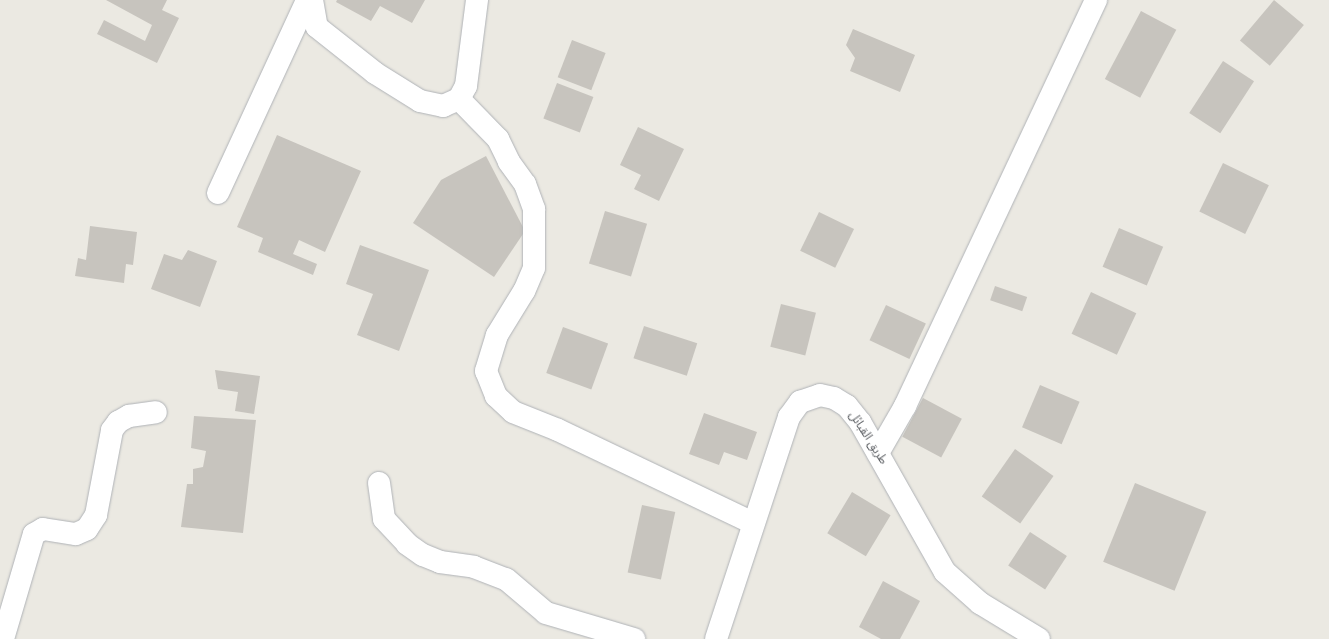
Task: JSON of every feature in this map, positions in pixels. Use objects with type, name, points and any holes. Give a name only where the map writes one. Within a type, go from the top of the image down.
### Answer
[{"type":"street","points":[[218,194],[307,0]]},
{"type":"street","points":[[312,0],[317,27],[375,73],[420,101],[443,106],[459,99],[466,86],[477,0]]},
{"type":"street","points":[[878,453],[905,406],[1096,0]]},
{"type":"street","points":[[459,99],[498,139],[509,162],[525,184],[534,209],[534,268],[524,291],[497,335],[486,371],[496,396],[513,412],[558,430],[753,523]]},
{"type":"street","name":"طريق القبائل","points":[[716,639],[789,417],[800,402],[820,395],[834,398],[846,406],[878,453],[945,572],[980,603],[1039,639]]},
{"type":"street","points":[[3,639],[34,534],[43,529],[76,534],[87,529],[96,515],[112,430],[118,422],[129,416],[156,412]]},
{"type":"street","points":[[379,483],[384,519],[406,544],[423,555],[506,579],[546,613],[634,639]]},
{"type":"building","points":[[106,0],[167,0],[162,10],[179,18],[157,63],[97,34],[104,20],[145,41],[152,25]]},
{"type":"building","points":[[337,0],[425,0],[412,23],[380,6],[371,21],[336,2]]},
{"type":"building","points":[[1274,0],[1304,25],[1270,66],[1240,41]]},
{"type":"building","points":[[1141,11],[1176,30],[1140,98],[1105,79]]},
{"type":"building","points":[[853,29],[915,55],[900,92],[850,71],[855,58],[846,45]]},
{"type":"building","points":[[572,40],[606,53],[591,90],[558,77]]},
{"type":"building","points":[[1223,61],[1254,81],[1220,133],[1189,113]]},
{"type":"building","points":[[557,83],[593,97],[580,132],[543,118]]},
{"type":"building","points":[[638,127],[684,149],[659,201],[634,189],[641,175],[620,165]]},
{"type":"building","points":[[277,135],[361,171],[325,252],[299,240],[293,254],[317,264],[313,275],[258,252],[263,238],[237,227]]},
{"type":"building","points":[[486,156],[525,231],[494,277],[413,223],[441,180]]},
{"type":"building","points":[[1223,163],[1269,185],[1245,234],[1199,212]]},
{"type":"building","points":[[605,211],[647,224],[631,276],[589,264]]},
{"type":"building","points":[[819,212],[854,229],[835,268],[800,251]]},
{"type":"building","points":[[90,226],[137,232],[133,265],[126,264],[124,283],[75,276],[78,258],[86,260]]},
{"type":"building","points":[[1119,228],[1163,247],[1147,285],[1103,267]]},
{"type":"building","points":[[360,245],[429,270],[399,351],[357,335],[373,294],[346,284]]},
{"type":"building","points":[[188,250],[217,261],[200,307],[151,289],[164,254],[182,260]]},
{"type":"building","points":[[995,286],[1027,297],[1022,311],[990,300]]},
{"type":"building","points":[[1091,292],[1136,313],[1117,355],[1072,334]]},
{"type":"building","points":[[781,304],[816,313],[805,355],[770,347]]},
{"type":"building","points":[[886,305],[926,324],[909,359],[870,340]]},
{"type":"building","points":[[644,326],[697,343],[687,376],[633,358]]},
{"type":"building","points":[[563,327],[608,343],[591,389],[546,373]]},
{"type":"building","points":[[215,370],[260,376],[254,414],[235,411],[238,392],[218,389]]},
{"type":"building","points":[[1040,385],[1080,402],[1062,444],[1022,427]]},
{"type":"building","points":[[923,398],[962,419],[941,458],[902,437]]},
{"type":"building","points":[[704,413],[757,432],[747,460],[724,452],[719,465],[689,454]]},
{"type":"building","points":[[194,416],[256,420],[243,533],[181,527],[187,484],[193,484],[193,469],[203,467],[206,451],[191,448]]},
{"type":"building","points":[[1015,449],[1054,476],[1020,523],[982,497]]},
{"type":"building","points":[[1135,483],[1206,512],[1175,591],[1103,562]]},
{"type":"building","points":[[852,492],[891,515],[866,556],[827,533]]},
{"type":"building","points":[[642,505],[675,512],[661,580],[628,572]]},
{"type":"building","points":[[1030,532],[1067,556],[1045,590],[1008,566]]},
{"type":"building","points":[[883,581],[920,601],[900,639],[881,639],[859,627]]}]
